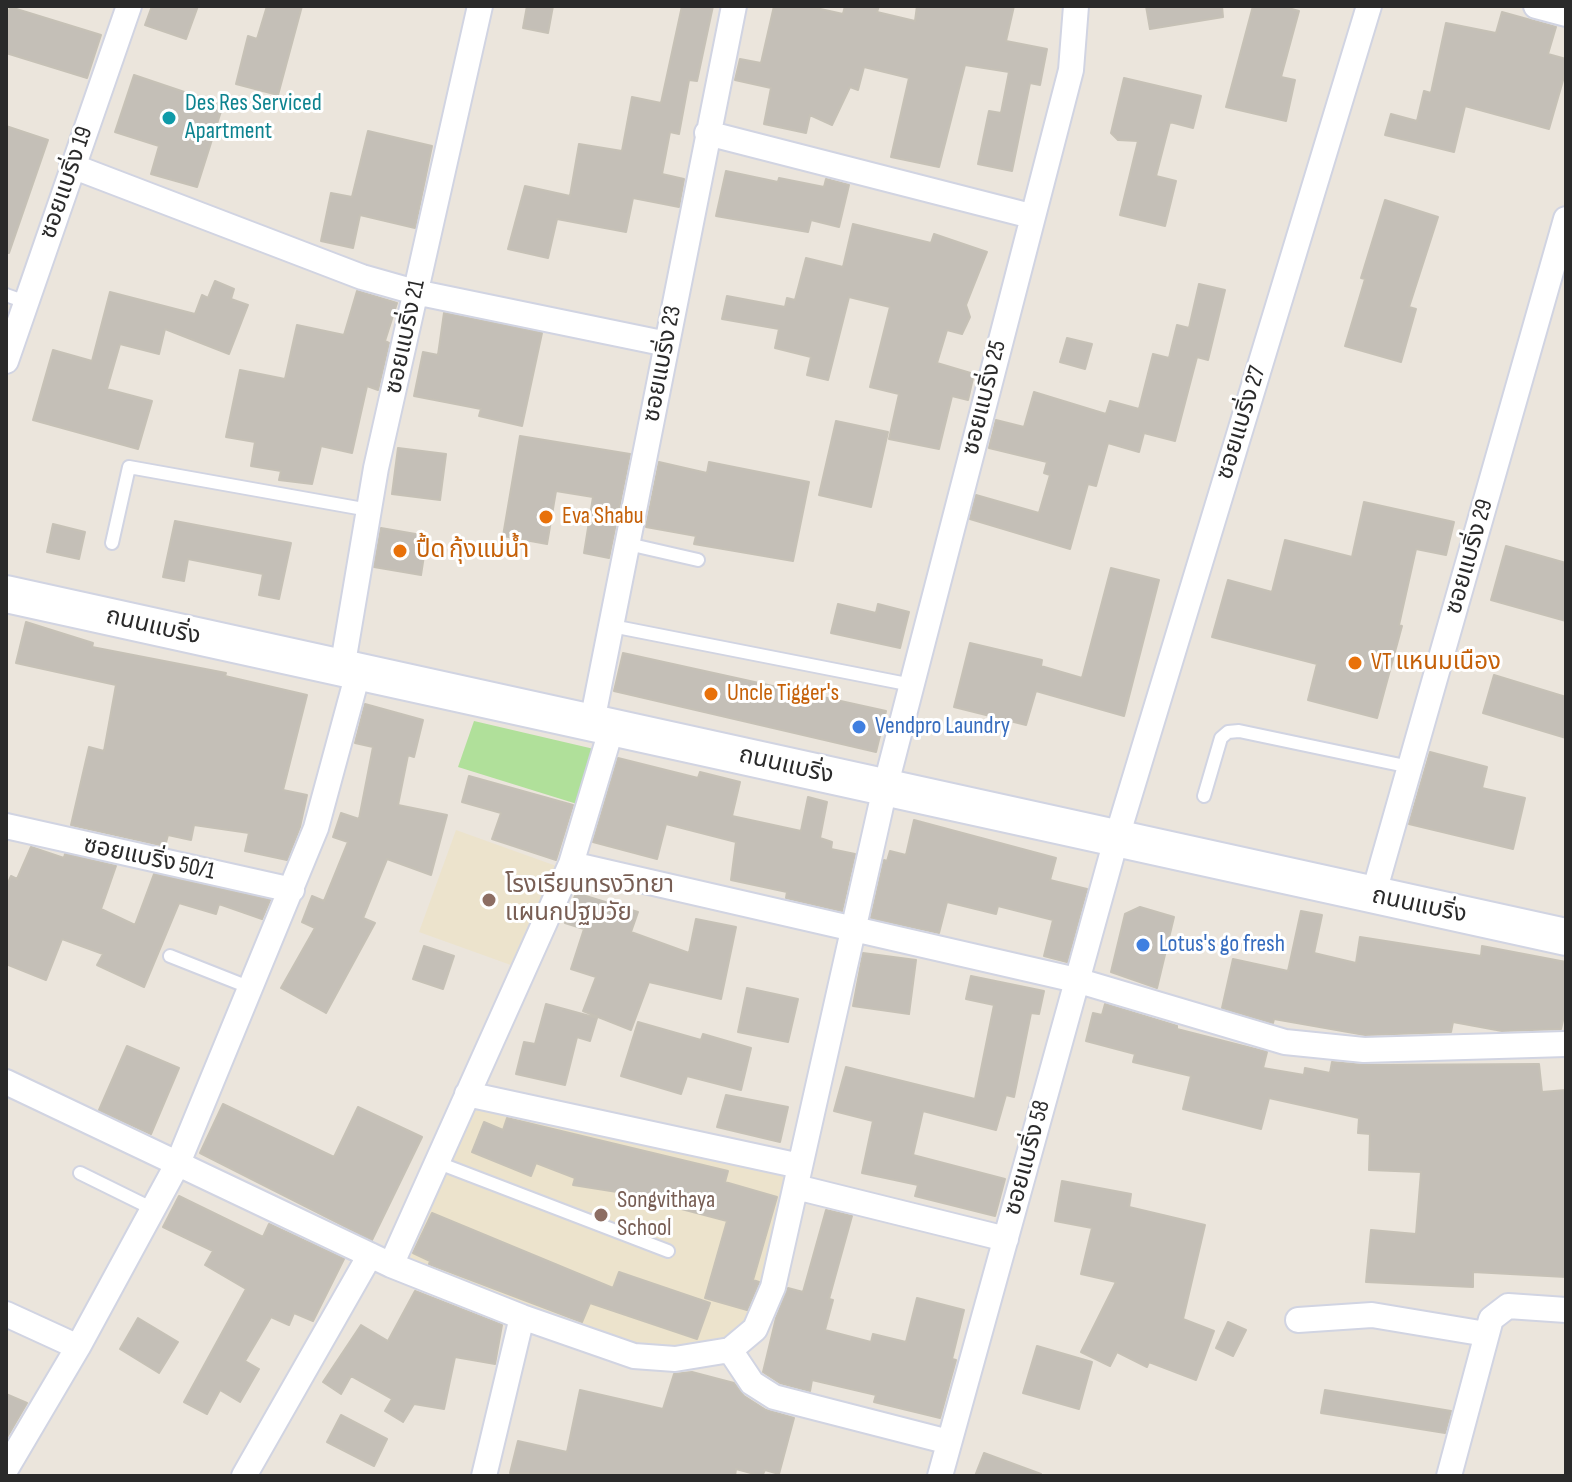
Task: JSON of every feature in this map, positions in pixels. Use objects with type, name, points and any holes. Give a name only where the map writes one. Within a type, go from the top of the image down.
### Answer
[{"type":"main road","name":"ถนนแบริ่ง","points":[[6,594],[1566,937]]},
{"type":"street","name":"ซอยแบริ่ง 19","points":[[6,361],[16,299],[72,166],[129,6]]},
{"type":"street","name":"ซอยแบริ่ง 21","points":[[6,1468],[78,1347],[178,1163],[292,890],[325,799],[350,671],[369,510],[480,6]]},
{"type":"street","name":"ซอยแบริ่ง 23","points":[[244,1476],[380,1260],[436,1162],[571,864],[602,724],[612,626],[734,6]]},
{"type":"street","name":"ซอยแบริ่ง 25","points":[[730,1350],[755,1329],[764,1312],[798,1176],[885,788],[1071,70],[1076,6]]},
{"type":"street","name":"ซอยแบริ่ง 27","points":[[1116,840],[1369,6]]},
{"type":"street","points":[[1536,6],[1566,14]]},
{"type":"street","points":[[707,133],[1031,216]]},
{"type":"street","points":[[72,166],[291,252],[415,292],[667,344]]},
{"type":"street","name":"ซอยแบริ่ง 29","points":[[1373,896],[1566,219]]},
{"type":"street","name":"ซอยแบริ่ง 50/1","points":[[8,832],[292,890]]},
{"type":"street","name":"ซอยแบริ่ง 58","points":[[940,1476],[1116,840]]},
{"type":"street","points":[[571,864],[1076,980],[1285,1042],[1331,1049],[1428,1050],[1566,1044]]},
{"type":"street","points":[[6,1082],[380,1260],[522,1317],[634,1356],[675,1359],[730,1350],[752,1383],[774,1397],[949,1442]]},
{"type":"street","points":[[467,1094],[798,1176],[1006,1239]]},
{"type":"street","points":[[1449,1476],[1486,1334],[1497,1311],[1508,1306],[1566,1310]]},
{"type":"street","points":[[6,1314],[78,1347]]},
{"type":"street","points":[[1298,1320],[1372,1315],[1486,1334]]},
{"type":"street","points":[[484,1476],[522,1317]]},
{"type":"lane","points":[[112,543],[129,467],[369,510]]},
{"type":"lane","points":[[628,544],[698,560]]},
{"type":"lane","points":[[612,626],[912,685]]},
{"type":"lane","points":[[1204,796],[1221,738],[1228,732],[1239,731],[1410,767]]},
{"type":"lane","points":[[170,956],[251,988]]},
{"type":"lane","points":[[436,1162],[668,1251]]},
{"type":"lane","points":[[80,1173],[153,1209]]},
{"type":"shaded area","name":"โรงเรียนทรงวิทยา แผนกปฐมวัย","points":[[456,830],[559,867],[522,969],[419,932]]},
{"type":"shaded area","name":"Songvithaya School","points":[[474,1100],[792,1171],[754,1310],[739,1332],[713,1345],[687,1351],[617,1342],[402,1259]]},
{"type":"green space","points":[[474,721],[594,749],[577,804],[458,767]]},
{"type":"building","points":[[152,6],[198,6],[186,39],[145,25]]},
{"type":"building","points":[[267,6],[302,6],[278,95],[236,84],[248,36],[257,39]]},
{"type":"building","points":[[527,6],[553,6],[548,33],[523,28]]},
{"type":"building","points":[[682,6],[713,6],[697,81],[689,80],[679,134],[670,132],[662,174],[684,179],[679,207],[633,198],[626,232],[557,219],[548,258],[508,249],[525,186],[570,196],[579,144],[622,151],[632,97],[661,103]]},
{"type":"building","points":[[774,6],[807,6],[843,14],[845,6],[879,6],[877,12],[915,21],[917,6],[1014,6],[1006,41],[1047,49],[1040,85],[1030,83],[1012,171],[978,164],[989,111],[1001,113],[1009,72],[965,65],[939,167],[891,157],[909,78],[864,67],[858,90],[850,87],[832,125],[810,115],[806,133],[764,124],[771,88],[735,80],[740,59],[761,63]]},
{"type":"building","points":[[1146,6],[1222,6],[1223,17],[1150,29]]},
{"type":"building","points":[[1253,6],[1281,6],[1299,11],[1281,77],[1295,80],[1286,121],[1226,107]]},
{"type":"building","points":[[10,7],[101,35],[87,78],[6,53],[6,20]]},
{"type":"building","points":[[1502,12],[1556,27],[1548,54],[1566,59],[1566,70],[1549,129],[1465,106],[1454,152],[1385,135],[1391,114],[1417,121],[1424,91],[1431,93],[1446,23],[1496,33]]},
{"type":"building","name":"Des Res Serviced Apartment","points":[[134,75],[223,105],[197,187],[151,174],[159,146],[115,132]]},
{"type":"building","points":[[1124,78],[1201,96],[1193,128],[1170,122],[1156,176],[1176,181],[1165,226],[1120,215],[1138,141],[1118,140],[1111,133]]},
{"type":"building","points":[[6,126],[48,140],[9,253],[6,253]]},
{"type":"building","points":[[368,131],[432,146],[415,228],[360,215],[353,248],[321,241],[331,193],[352,197]]},
{"type":"building","points":[[726,171],[778,182],[779,178],[824,187],[826,179],[849,185],[839,227],[811,220],[808,232],[716,216]]},
{"type":"building","points":[[1385,200],[1438,217],[1409,307],[1416,309],[1401,362],[1345,346],[1365,279],[1361,278]]},
{"type":"building","points":[[853,224],[931,243],[934,234],[987,252],[966,305],[970,317],[962,334],[947,330],[937,363],[974,374],[968,400],[952,396],[939,449],[889,439],[899,394],[870,387],[890,307],[849,297],[828,380],[807,375],[811,357],[775,348],[779,329],[722,319],[727,296],[785,307],[787,298],[795,300],[806,258],[843,267]]},
{"type":"building","points":[[215,281],[234,289],[231,299],[248,305],[229,354],[165,329],[159,354],[120,344],[107,389],[152,401],[138,449],[33,420],[53,350],[92,361],[110,292],[195,314],[202,295],[208,298]]},
{"type":"building","points":[[1199,284],[1225,290],[1208,360],[1197,357],[1175,441],[1144,433],[1139,452],[1108,443],[1096,486],[1088,484],[1070,549],[970,519],[976,495],[1039,513],[1050,475],[1044,473],[1047,462],[989,448],[996,420],[1024,427],[1034,392],[1106,414],[1110,401],[1139,409],[1153,354],[1169,358],[1177,325],[1189,328]]},
{"type":"building","points":[[357,291],[397,303],[385,341],[389,343],[378,390],[367,386],[352,453],[321,446],[312,484],[279,480],[281,471],[251,466],[255,442],[226,437],[240,370],[285,379],[297,325],[344,335]]},
{"type":"building","points":[[444,313],[542,333],[522,426],[479,416],[481,409],[414,396],[423,352],[438,355]]},
{"type":"building","points":[[1067,338],[1092,344],[1085,369],[1060,362]]},
{"type":"building","points":[[836,421],[888,432],[871,507],[819,495]]},
{"type":"building","points":[[520,436],[630,454],[609,558],[584,553],[593,497],[556,491],[547,544],[503,536]]},
{"type":"building","points":[[398,448],[446,454],[440,500],[392,494]]},
{"type":"building","points":[[659,462],[707,473],[709,462],[809,482],[793,561],[694,544],[696,536],[646,527]]},
{"type":"building","points":[[1364,502],[1454,522],[1446,555],[1416,549],[1399,625],[1402,626],[1377,718],[1308,700],[1317,664],[1212,637],[1228,580],[1272,592],[1285,540],[1352,557]]},
{"type":"building","points":[[175,521],[291,543],[279,599],[259,595],[263,574],[188,559],[184,581],[163,577]]},
{"type":"building","points":[[53,524],[85,532],[79,559],[47,552]]},
{"type":"building","name":"ปื้ด กุ้งแม่น้ำ","points":[[381,528],[427,536],[421,575],[374,567]]},
{"type":"building","points":[[1506,546],[1566,563],[1566,621],[1491,600]]},
{"type":"building","points":[[1111,568],[1159,580],[1124,716],[1036,691],[1026,725],[954,707],[970,643],[1042,660],[1041,666],[1082,678]]},
{"type":"building","points":[[838,604],[876,613],[878,604],[909,612],[900,648],[831,633]]},
{"type":"building","points":[[26,622],[93,643],[92,647],[226,673],[225,676],[307,695],[283,790],[307,795],[300,827],[287,860],[245,851],[249,833],[194,825],[191,840],[168,835],[165,846],[71,825],[89,747],[104,751],[116,685],[16,663]]},
{"type":"building","points":[[623,653],[886,711],[876,752],[614,691]]},
{"type":"building","points":[[1494,675],[1566,697],[1566,738],[1483,713]]},
{"type":"building","points":[[365,704],[423,720],[414,757],[408,755],[398,805],[447,815],[431,875],[387,859],[363,918],[375,923],[326,1013],[281,988],[315,928],[302,922],[312,896],[324,901],[348,842],[333,837],[341,813],[359,819],[373,747],[355,743]]},
{"type":"building","points":[[1430,752],[1487,767],[1482,788],[1525,798],[1513,849],[1409,824]]},
{"type":"building","points":[[618,758],[698,778],[700,772],[740,782],[732,816],[801,831],[808,797],[827,802],[820,838],[832,842],[831,849],[855,854],[842,911],[786,898],[787,892],[731,880],[736,842],[666,824],[657,859],[593,842]]},
{"type":"building","points":[[469,776],[573,805],[556,860],[492,839],[501,813],[462,802]]},
{"type":"building","points":[[914,820],[1056,858],[1050,880],[1087,889],[1067,962],[1044,956],[1053,920],[998,906],[996,914],[947,902],[939,933],[871,918],[884,860],[887,861],[890,851],[906,855]]},
{"type":"building","points":[[31,847],[64,858],[65,854],[116,866],[101,909],[135,925],[154,874],[270,900],[262,919],[219,904],[216,914],[179,903],[144,987],[97,965],[103,954],[62,939],[46,980],[6,964],[6,888],[11,876],[17,879]]},
{"type":"building","points":[[576,893],[638,912],[631,932],[689,953],[696,919],[736,927],[721,999],[649,982],[631,1030],[583,1011],[596,977],[571,969],[584,929],[565,923]]},
{"type":"building","name":"Lotus's go fresh","points":[[1140,907],[1174,917],[1157,988],[1111,972],[1125,914]]},
{"type":"building","points":[[1301,911],[1322,915],[1314,953],[1356,963],[1360,937],[1481,956],[1482,946],[1566,962],[1566,1008],[1561,1029],[1502,1031],[1453,1022],[1451,1032],[1365,1035],[1274,1019],[1273,1023],[1222,1008],[1233,959],[1288,971]]},
{"type":"building","points":[[424,946],[454,956],[443,989],[413,979]]},
{"type":"building","points":[[863,953],[916,960],[909,1014],[853,1006]]},
{"type":"building","points":[[971,976],[1044,991],[1039,1014],[1031,1013],[1014,1097],[1006,1095],[996,1130],[923,1111],[913,1155],[1005,1179],[995,1216],[915,1196],[918,1185],[862,1173],[873,1121],[834,1111],[846,1067],[975,1099],[994,1005],[966,999]]},
{"type":"building","points":[[747,988],[798,999],[788,1042],[738,1032]]},
{"type":"building","points":[[546,1004],[597,1018],[590,1041],[577,1037],[565,1085],[516,1074],[524,1042],[535,1044]]},
{"type":"building","points":[[1105,1004],[1177,1026],[1177,1029],[1267,1052],[1263,1068],[1304,1075],[1305,1068],[1330,1073],[1332,1062],[1364,1065],[1539,1064],[1542,1092],[1566,1090],[1566,1277],[1473,1272],[1473,1287],[1366,1282],[1371,1230],[1416,1234],[1421,1172],[1369,1170],[1370,1134],[1358,1133],[1359,1118],[1269,1098],[1261,1129],[1183,1109],[1191,1076],[1133,1062],[1135,1054],[1086,1041],[1093,1013],[1102,1015]]},
{"type":"building","points":[[638,1022],[701,1040],[703,1034],[751,1048],[741,1090],[687,1076],[681,1094],[621,1076]]},
{"type":"building","points":[[127,1046],[179,1068],[151,1134],[99,1110]]},
{"type":"building","points":[[726,1095],[788,1107],[780,1142],[717,1127]]},
{"type":"building","points":[[223,1104],[334,1157],[358,1107],[422,1137],[372,1240],[200,1153]]},
{"type":"building","points":[[507,1118],[728,1171],[725,1182],[777,1197],[753,1280],[759,1282],[747,1310],[705,1298],[727,1221],[617,1192],[573,1185],[575,1178],[536,1163],[531,1176],[472,1152],[484,1122],[503,1130]]},
{"type":"building","points":[[1062,1181],[1131,1194],[1129,1207],[1205,1225],[1183,1319],[1214,1331],[1196,1380],[1149,1362],[1147,1367],[1117,1352],[1110,1366],[1081,1352],[1116,1282],[1081,1274],[1092,1228],[1055,1221]]},
{"type":"building","points":[[179,1196],[263,1237],[269,1224],[344,1259],[313,1321],[294,1313],[289,1325],[271,1317],[245,1361],[259,1369],[240,1402],[220,1390],[207,1414],[184,1402],[246,1289],[205,1265],[213,1251],[163,1227]]},
{"type":"building","points":[[826,1210],[852,1216],[829,1299],[833,1300],[825,1330],[871,1342],[873,1334],[906,1342],[917,1298],[964,1310],[952,1359],[956,1360],[940,1418],[874,1402],[876,1395],[812,1380],[810,1391],[780,1383],[763,1372],[776,1318],[788,1288],[803,1292]]},
{"type":"building","points":[[432,1213],[613,1288],[619,1272],[710,1303],[697,1339],[590,1303],[582,1322],[429,1264],[430,1261],[413,1253]]},
{"type":"building","points":[[415,1291],[502,1325],[495,1364],[455,1357],[444,1409],[414,1404],[403,1422],[385,1411],[392,1399],[351,1376],[341,1394],[323,1382],[361,1325],[388,1341]]},
{"type":"building","points":[[138,1318],[178,1342],[159,1373],[120,1349]]},
{"type":"building","points":[[1228,1322],[1246,1330],[1233,1356],[1216,1348]]},
{"type":"building","points":[[1037,1346],[1092,1362],[1079,1409],[1023,1393]]},
{"type":"building","points":[[692,1372],[734,1383],[744,1396],[766,1410],[794,1418],[779,1474],[765,1470],[762,1476],[736,1469],[735,1476],[510,1473],[518,1441],[567,1452],[580,1390],[663,1409],[674,1374]]},
{"type":"building","points":[[1325,1390],[1451,1411],[1445,1433],[1321,1413]]},
{"type":"building","points":[[6,1394],[27,1403],[6,1439]]},
{"type":"building","points":[[341,1415],[387,1439],[374,1466],[327,1442]]},
{"type":"building","points":[[984,1453],[1041,1474],[1041,1476],[975,1476]]},
{"type":"place","name":"Des Res Serviced Apartment","points":[[169,118]]},
{"type":"place","name":"Eva Shabu","points":[[546,517]]},
{"type":"place","name":"ปื้ด กุ้งแม่น้ำ","points":[[400,551]]},
{"type":"place","name":"VT แหนมเนือง","points":[[1355,663]]},
{"type":"place","name":"Uncle Tigger's","points":[[711,694]]},
{"type":"place","name":"Vendpro Laundry","points":[[859,727]]},
{"type":"place","name":"โรงเรียนทรงวิทยา แผนกปฐมวัย","points":[[489,900]]},
{"type":"place","name":"Lotus's go fresh","points":[[1143,945]]},
{"type":"place","name":"Songvithaya School","points":[[601,1215]]}]
